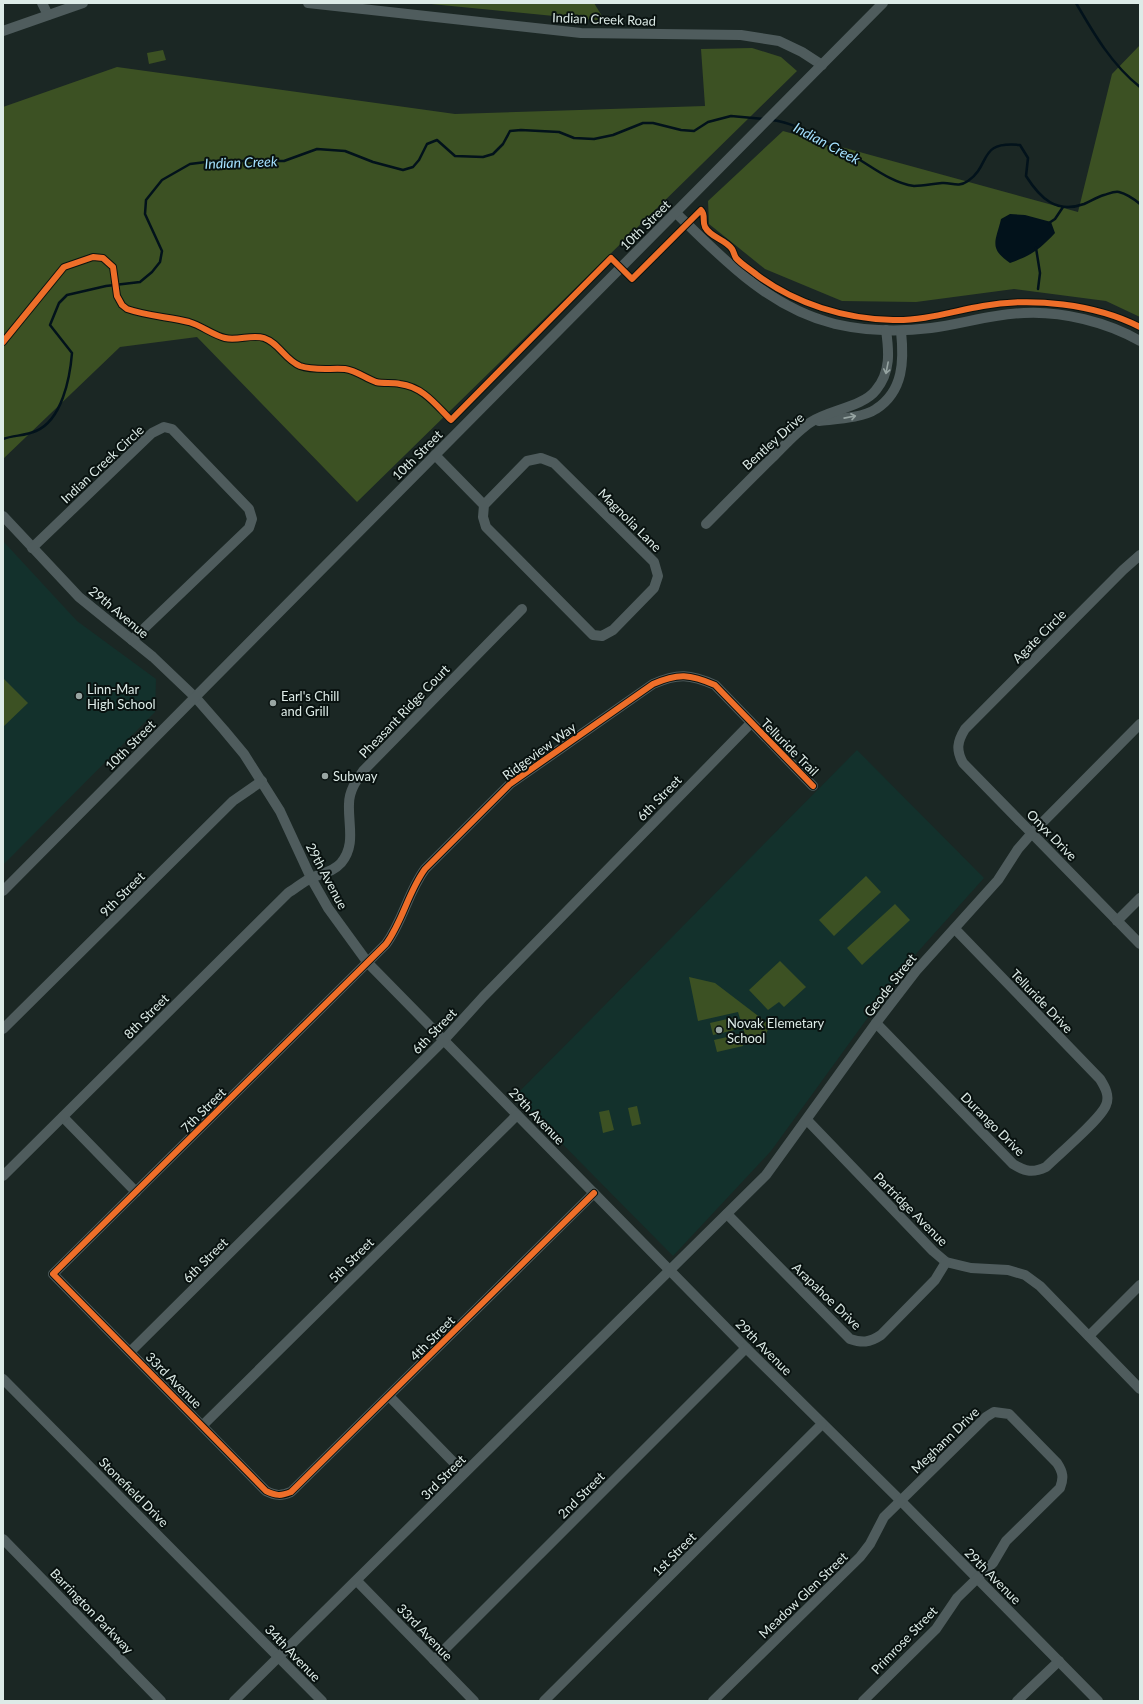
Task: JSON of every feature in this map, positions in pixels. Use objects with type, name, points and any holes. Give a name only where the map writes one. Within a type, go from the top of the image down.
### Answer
[{"type":"street","points":[[42,3],[48,15]]},
{"type":"street","points":[[3,31],[84,3]]},
{"type":"street","name":"Indian Creek Road","points":[[308,3],[581,34],[740,35],[779,41],[802,52],[822,66]]},
{"type":"street","name":"10th Street","points":[[3,891],[750,139],[883,3]]},
{"type":"street","points":[[676,213],[730,266],[758,287],[791,308],[834,323],[901,331],[932,328],[988,317],[1024,313],[1060,316],[1093,322],[1128,334],[1140,341]]},
{"type":"street","name":"Bentley Drive","points":[[706,524],[788,441],[811,422],[834,411],[864,400],[876,391],[887,373],[889,352],[886,330]]},
{"type":"street","points":[[811,422],[864,413],[876,409],[891,395],[901,376],[903,355],[901,331]]},
{"type":"street","name":"Indian Creek Circle","points":[[32,548],[152,433],[164,427],[172,429],[249,509],[252,519],[249,528],[132,640]]},
{"type":"street","points":[[435,455],[484,505]]},
{"type":"street","name":"Magnolia Lane","points":[[541,458],[554,463],[654,562],[658,576],[654,588],[613,630],[602,636],[594,635],[486,527],[483,517],[484,505],[527,461],[541,458]]},
{"type":"street","name":"29th Avenue","points":[[3,516],[79,597],[153,657],[196,698],[244,754],[280,811],[311,878],[332,914],[368,963],[746,1348],[901,1501],[1098,1701]]},
{"type":"street","name":"Agate Circle","points":[[959,738],[965,729],[1123,570],[1140,555]]},
{"type":"street","name":"Pheasant Ridge Court","points":[[311,878],[330,872],[341,864],[348,853],[351,840],[348,803],[353,784],[363,771],[522,609]]},
{"type":"street","name":"Ridgeview Way","points":[[368,963],[386,944],[396,930],[416,880],[425,869],[510,784],[653,684],[666,678],[679,676],[696,677],[715,685],[751,723]]},
{"type":"street","name":"Telluride Trail","points":[[751,723],[813,786]]},
{"type":"street","name":"6th Street","points":[[130,1352],[444,1040],[483,997],[751,723]]},
{"type":"street","name":"Geode Street","points":[[669,1270],[766,1175],[876,1023],[916,971],[998,880],[1018,849],[1032,833],[1140,724]]},
{"type":"street","name":"Onyx Drive","points":[[959,738],[957,752],[963,763],[1140,944]]},
{"type":"street","name":"9th Street","points":[[3,1029],[233,801],[262,781]]},
{"type":"street","name":"8th Street","points":[[3,1176],[288,894],[311,878]]},
{"type":"street","points":[[1117,921],[1140,898]]},
{"type":"street","name":"Telluride Drive","points":[[955,929],[1100,1080],[1107,1092]]},
{"type":"street","name":"7th Street","points":[[53,1274],[368,963]]},
{"type":"street","name":"Durango Drive","points":[[876,1023],[1013,1164],[1024,1171],[1036,1172],[1046,1167],[1100,1115],[1107,1105],[1107,1092]]},
{"type":"street","name":"5th Street","points":[[203,1425],[517,1114]]},
{"type":"street","points":[[63,1117],[136,1192]]},
{"type":"street","name":"Partridge Avenue","points":[[807,1120],[932,1251],[946,1262],[971,1268],[1008,1270],[1025,1275],[1040,1286],[1140,1389]]},
{"type":"street","name":"4th Street","points":[[283,1496],[291,1492],[594,1193]]},
{"type":"street","name":"Arapahoe Drive","points":[[727,1214],[850,1338],[860,1342],[870,1342],[881,1336],[935,1280],[946,1262]]},
{"type":"street","name":"3rd Street","points":[[234,1701],[669,1270]]},
{"type":"street","name":"33rd Avenue","points":[[53,1274],[203,1425],[266,1491],[274,1495],[283,1496]]},
{"type":"street","points":[[1089,1336],[1140,1285]]},
{"type":"street","name":"2nd Street","points":[[434,1660],[746,1348]]},
{"type":"street","name":"Stonefield Drive","points":[[3,1379],[246,1623]]},
{"type":"street","points":[[389,1396],[464,1473]]},
{"type":"street","name":"Meghann Drive","points":[[901,1501],[986,1417],[994,1412],[1009,1414],[1057,1462],[1062,1470],[1063,1480],[1060,1488],[1006,1541],[993,1563],[977,1578]]},
{"type":"street","name":"1st Street","points":[[544,1701],[822,1424]]},
{"type":"street","name":"Meadow Glen Street","points":[[714,1701],[860,1557],[870,1544],[884,1517],[901,1501]]},
{"type":"street","name":"Barrington Parkway","points":[[3,1539],[162,1701]]},
{"type":"street","name":"Primrose Street","points":[[863,1701],[936,1629],[957,1598],[977,1578]]},
{"type":"street","name":"33rd Avenue","points":[[357,1580],[474,1701]]},
{"type":"street","name":"34th Avenue","points":[[246,1623],[322,1701]]},
{"type":"street","points":[[1017,1701],[1059,1661]]},
{"type":"shaded area","name":"Linn-Mar High School","points":[[3,541],[77,621],[156,679],[155,712],[3,865]]},
{"type":"shaded area","name":"Novak Elemetary School","points":[[857,750],[984,878],[906,965],[771,1151],[673,1256],[515,1096]]},
{"type":"green space","points":[[421,3],[594,3],[605,21]]},
{"type":"green space","points":[[1140,45],[1140,317],[1106,301],[1014,289],[916,302],[842,301],[765,269],[709,224],[708,201],[783,131],[1078,212],[1112,74]]},
{"type":"green space","points":[[752,48],[781,57],[797,71],[357,502],[197,337],[120,347],[3,459],[3,107],[117,67],[455,114],[705,106],[701,49]]},
{"type":"green space","points":[[163,50],[166,60],[149,64],[147,53]]},
{"type":"green space","points":[[3,678],[28,703],[3,727]]},
{"type":"green space","points":[[866,876],[881,892],[834,936],[819,920]]},
{"type":"green space","points":[[895,904],[910,920],[862,965],[847,948]]},
{"type":"green space","points":[[780,961],[806,987],[784,1007],[779,1002],[768,1010],[749,990]]},
{"type":"green space","points":[[689,977],[715,983],[770,1025],[766,1034],[747,1041],[738,1012],[698,1021]]},
{"type":"green space","points":[[736,1017],[739,1029],[713,1035],[710,1023]]},
{"type":"green space","points":[[740,1034],[743,1046],[717,1052],[714,1040]]},
{"type":"green space","points":[[637,1106],[641,1124],[632,1126],[628,1108]]},
{"type":"green space","points":[[609,1110],[614,1130],[603,1133],[599,1112]]},
{"type":"water","points":[[1010,214],[1025,215],[1051,222],[1055,233],[1035,251],[1010,263],[999,253],[995,244],[1001,219]]},
{"type":"waterway","points":[[1076,3],[1112,59],[1140,87]]},
{"type":"waterway","name":"Indian Creek","points":[[3,439],[32,433],[45,426],[52,418],[63,397],[67,386],[72,353],[50,325],[59,303],[67,295],[106,286],[140,282],[152,272],[160,262],[162,251],[145,214],[146,200],[162,180],[190,164],[214,161],[284,161],[317,149],[345,151],[373,162],[403,170],[413,167],[419,160],[427,144],[437,140],[455,156],[483,157],[493,154],[503,144],[510,131],[521,130],[559,132],[574,138],[594,139],[613,135],[643,123],[653,123],[681,130],[694,131],[708,122],[731,116],[765,119]]},
{"type":"waterway","name":"Indian Creek","points":[[772,120],[789,124],[803,130],[851,155],[884,175],[899,182],[914,186],[942,183],[964,183],[968,181],[980,168],[991,150],[1006,145],[1020,145],[1028,158],[1026,176],[1037,191],[1050,202],[1065,207],[1074,207],[1101,196],[1117,192],[1128,195],[1140,204]]},
{"type":"waterway","points":[[1049,223],[1055,219],[1063,207]]},
{"type":"waterway","points":[[1036,248],[1040,273],[1038,289]]},
{"type":"cycle path","points":[[3,342],[64,267],[93,257],[103,258],[113,267],[117,296],[122,305],[127,309],[189,322],[225,338],[264,338],[274,344],[290,360],[305,368],[345,369],[353,371],[376,382],[397,383],[408,386],[422,392],[451,420],[611,258],[632,279],[701,210],[704,225],[708,231],[726,243],[732,249],[735,257],[743,265],[788,294],[805,302],[839,313],[875,319],[904,320],[1002,303],[1022,302],[1063,304],[1083,308],[1122,319],[1140,327]]},
{"type":"cycle path","points":[[594,1193],[291,1492],[281,1495],[276,1495],[266,1491],[53,1274],[386,944],[397,926],[414,887],[425,869],[510,784],[653,684],[662,680],[684,676],[715,685],[813,786]]},
{"type":"place","name":"Linn-Mar High School","points":[[79,696]]},
{"type":"place","name":"Earl's Chill and Grill","points":[[273,703]]},
{"type":"place","name":"Subway","points":[[325,776]]},
{"type":"place","name":"Novak Elemetary School","points":[[719,1030]]}]
